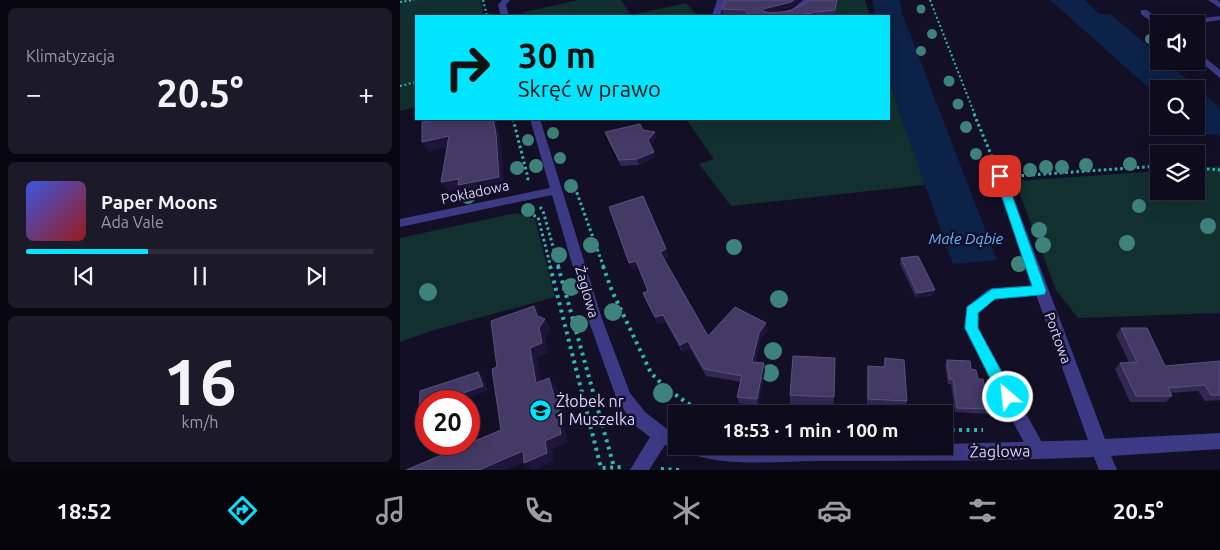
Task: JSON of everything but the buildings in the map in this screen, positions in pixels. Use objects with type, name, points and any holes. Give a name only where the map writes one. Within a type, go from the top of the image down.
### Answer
[{"type":"street","points":[[505,15],[502,4],[506,0]]},
{"type":"street","points":[[716,15],[721,0]]},
{"type":"street","points":[[772,15],[802,7],[807,0]]},
{"type":"street","points":[[1212,0],[1220,6]]},
{"type":"street","points":[[1144,12],[1150,16]]},
{"type":"street","points":[[1205,20],[1220,18]]},
{"type":"street","points":[[1205,62],[1220,75]]},
{"type":"street","name":"Żaglowa","points":[[535,120],[595,319],[624,397],[639,418],[668,438]]},
{"type":"street","name":"Portowa","points":[[1000,176],[1040,290],[1108,470]]},
{"type":"street","name":"Pokładowa","points":[[400,223],[557,190]]},
{"type":"street","points":[[1037,450],[971,328],[972,311],[992,294],[1040,290]]},
{"type":"street","points":[[638,470],[668,438]]},
{"type":"street","name":"Żaglowa","points":[[953,452],[1099,449],[1220,441]]},
{"type":"path","points":[[400,2],[414,0]]},
{"type":"path","points":[[483,0],[487,15]]},
{"type":"path","points":[[930,0],[960,80],[1000,176],[1150,167]]},
{"type":"path","points":[[400,86],[415,82]]},
{"type":"path","points":[[513,120],[528,178],[526,183]]},
{"type":"path","points":[[1205,169],[1220,170]]},
{"type":"path","points":[[570,173],[612,290],[651,373],[665,387],[691,405]]},
{"type":"path","points":[[516,210],[538,217],[600,469],[614,466],[543,212],[538,206],[529,205],[528,188],[534,181]]},
{"type":"green space","points":[[400,0],[481,0],[484,15],[415,15],[415,107],[400,111]]},
{"type":"green space","points":[[579,0],[621,0],[631,15],[525,15],[524,12]]},
{"type":"green space","points":[[837,0],[865,0],[870,15],[835,15]]},
{"type":"green space","points":[[686,3],[697,15],[631,15]]},
{"type":"green space","points":[[890,82],[925,185],[731,206],[699,164],[714,159],[687,120],[890,120]]},
{"type":"green space","points":[[1220,166],[1220,313],[1078,318],[1056,290],[1015,181],[1150,172],[1150,200],[1205,200],[1205,167]]},
{"type":"green space","points":[[516,213],[535,219],[555,297],[431,331],[400,342],[400,238]]},
{"type":"water","name":"Małe Dąbie","points":[[872,0],[900,0],[902,13],[997,260],[953,264],[897,107],[890,76],[890,15],[875,15]]},
{"type":"water","points":[[1050,0],[1085,0],[1099,14],[1110,14],[1150,47],[1150,70],[1176,70],[1188,80],[1150,80],[1150,89]]},
{"type":"water","points":[[1205,95],[1220,108],[1220,135],[1205,134]]},
{"type":"place","name":"Żłobek nr 1 Muszelka","points":[[540,410]]},
{"type":"route","points":[[1000,176],[1040,290],[992,294],[972,311],[971,328],[1008,397]]}]
